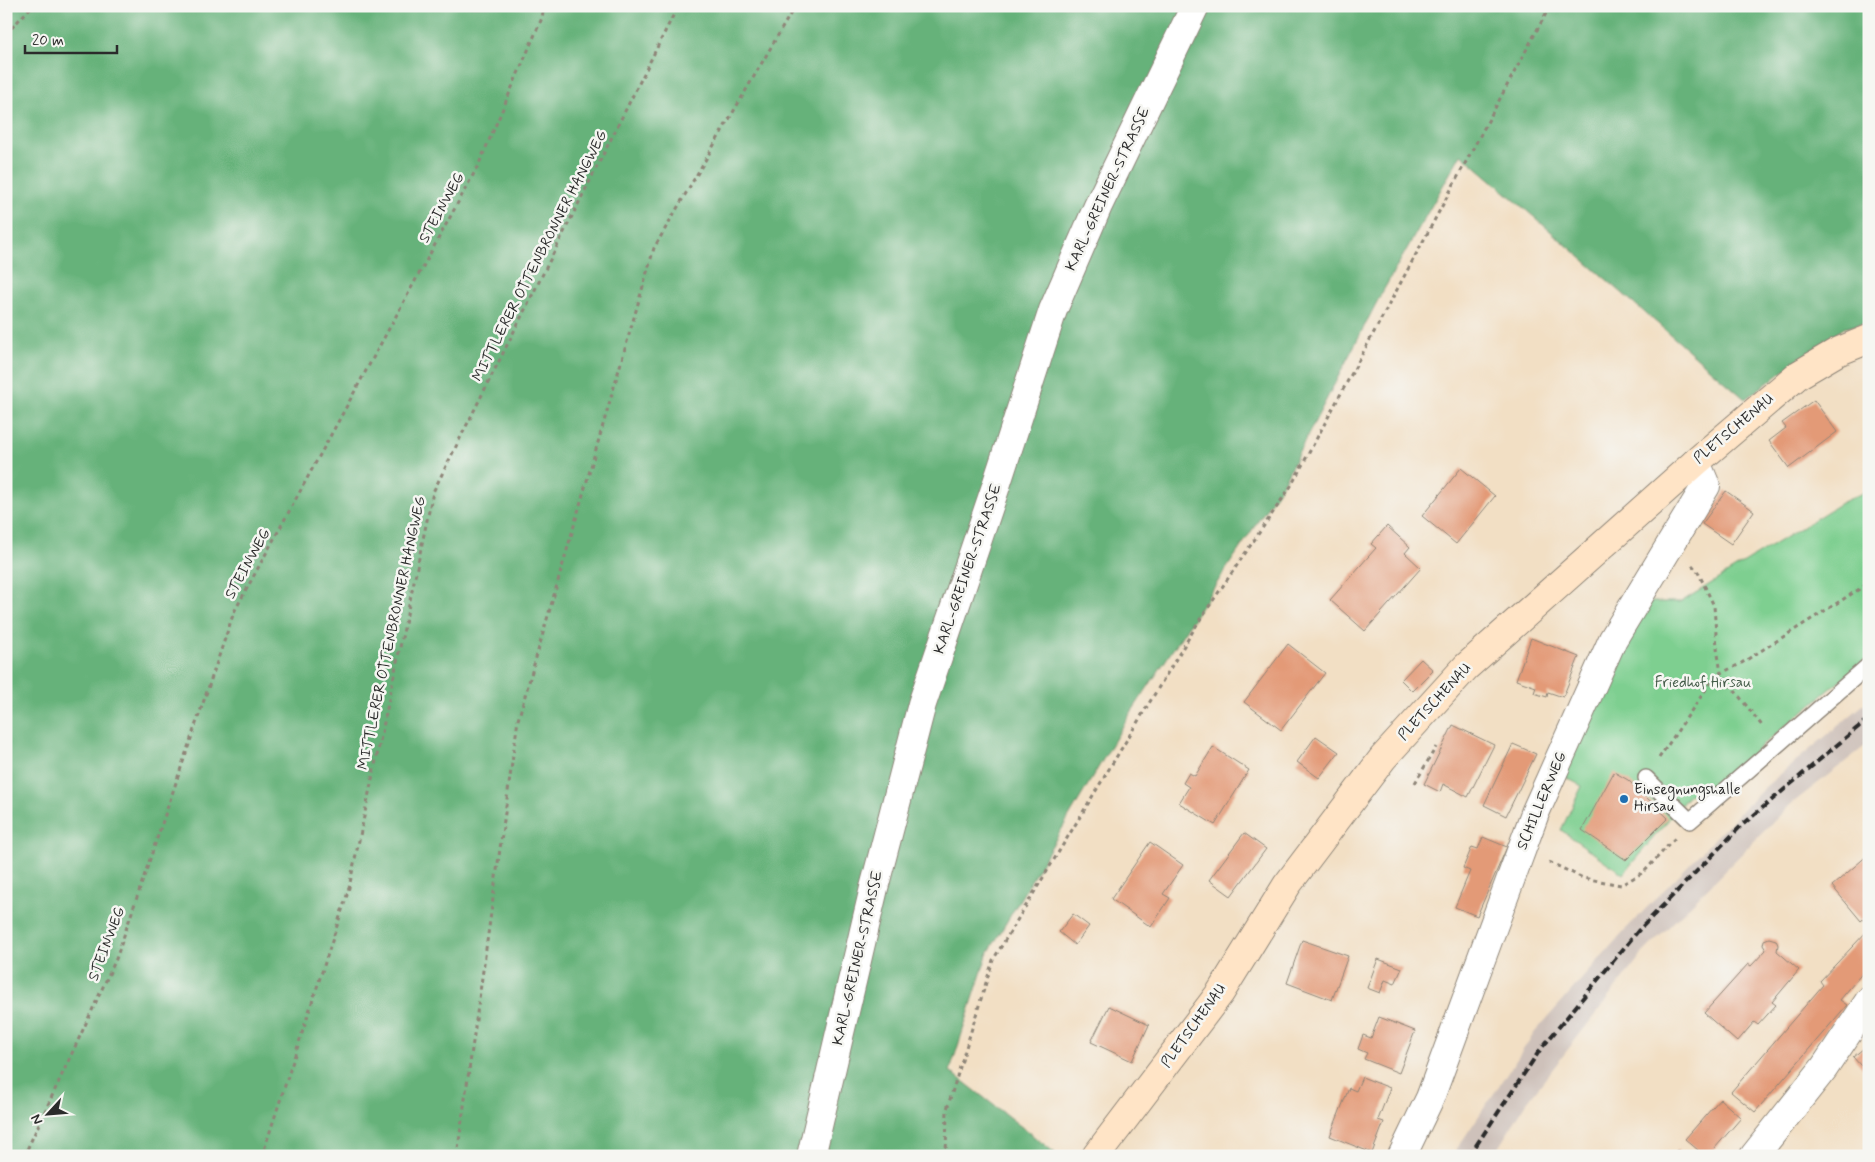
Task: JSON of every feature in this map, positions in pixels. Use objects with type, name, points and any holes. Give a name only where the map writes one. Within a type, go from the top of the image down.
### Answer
[{"type":"main road","name":"PLETSCHENAU","points":[[1096,1156],[1220,993],[1284,889],[1383,758],[1466,667],[1696,462],[1798,375],[1837,352],[1869,339]]},
{"type":"street","name":"KARL-GREINER-STRASSE","points":[[811,1156],[874,888],[922,704],[1053,310],[1098,206],[1195,6]]},
{"type":"street","name":"SCHILLERWEG","points":[[1402,1156],[1430,1098],[1535,813],[1613,640],[1706,486],[1696,462]]},
{"type":"street","points":[[1754,1156],[1824,1068],[1869,1001]]},
{"type":"lane","points":[[1646,778],[1690,821],[1869,665]]},
{"type":"path","points":[[6,34],[32,6]]},
{"type":"path","name":"STEINWEG","points":[[24,1156],[116,959],[234,612],[478,166],[542,18],[544,6]]},
{"type":"path","name":"MITTLERER OTTENBRONNER HANGWEG","points":[[262,1156],[348,892],[433,492],[678,6]]},
{"type":"path","points":[[458,1156],[518,720],[654,248],[795,6]]},
{"type":"path","points":[[946,1156],[947,1109],[993,960],[1199,620],[1291,486],[1550,6]]},
{"type":"path","points":[[1672,542],[1698,572],[1714,606],[1721,672],[1777,745]]},
{"type":"path","points":[[1646,778],[1715,676],[1740,664],[1869,583]]},
{"type":"path","points":[[1522,850],[1582,878],[1621,885],[1644,872],[1690,821]]},
{"type":"path","points":[[1687,1152],[1692,1156]]},
{"type":"shaded area","points":[[1869,700],[1869,743],[1790,805],[1643,953],[1527,1102],[1493,1156],[1452,1156],[1535,1032],[1624,931],[1765,787]]},
{"type":"green space","points":[[6,6],[1869,6],[1869,322],[1844,328],[1745,399],[1461,154],[1379,298],[1282,485],[1130,714],[987,955],[950,1071],[1055,1153],[1053,1156],[6,1156]]},
{"type":"green space","name":"Friedhof Hirsau","points":[[1869,490],[1869,657],[1703,794],[1690,794],[1623,874],[1561,830],[1582,786],[1561,775],[1649,602],[1681,602],[1841,503]]},
{"type":"building","points":[[1814,400],[1837,432],[1789,468],[1769,441],[1786,428],[1782,423]]},
{"type":"building","points":[[1461,468],[1495,496],[1456,544],[1422,516]]},
{"type":"building","points":[[1726,491],[1754,511],[1731,544],[1702,524]]},
{"type":"building","points":[[1387,526],[1410,547],[1405,553],[1421,568],[1365,631],[1330,600],[1376,548],[1371,544]]},
{"type":"building","points":[[1531,638],[1579,657],[1563,697],[1548,692],[1547,697],[1534,693],[1536,687],[1516,680]]},
{"type":"building","points":[[1288,644],[1325,673],[1281,730],[1244,702]]},
{"type":"building","points":[[1421,659],[1433,670],[1412,691],[1401,680]]},
{"type":"building","points":[[1453,725],[1494,745],[1468,797],[1443,784],[1440,792],[1424,784]]},
{"type":"building","points":[[1316,736],[1339,752],[1319,778],[1297,762]]},
{"type":"building","points":[[1513,744],[1536,754],[1506,816],[1484,805]]},
{"type":"building","points":[[1213,747],[1249,770],[1215,825],[1179,803],[1189,787],[1183,783],[1189,773],[1195,776]]},
{"type":"building","name":"Einsegnungshalle Hirsau","points":[[1614,772],[1628,780],[1668,818],[1626,860],[1582,830]]},
{"type":"building","points":[[1244,833],[1266,849],[1231,896],[1209,880]]},
{"type":"building","points":[[1483,837],[1507,847],[1477,916],[1455,907],[1470,871],[1463,868],[1472,847],[1478,849]]},
{"type":"building","points":[[1150,842],[1183,865],[1163,894],[1170,898],[1151,927],[1111,899]]},
{"type":"building","points":[[1869,854],[1869,914],[1861,921],[1832,886]]},
{"type":"building","points":[[1073,914],[1089,926],[1075,945],[1059,932]]},
{"type":"building","points":[[1869,929],[1869,965],[1840,1000],[1847,1005],[1755,1112],[1731,1092],[1823,985],[1820,981]]},
{"type":"building","points":[[1769,938],[1776,940],[1778,945],[1777,951],[1799,970],[1772,1002],[1776,1005],[1758,1025],[1754,1022],[1737,1042],[1704,1013],[1748,964],[1751,966],[1766,950],[1763,945],[1764,940]]},
{"type":"building","points":[[1302,940],[1348,956],[1332,1000],[1287,983]]},
{"type":"building","points":[[1378,959],[1402,968],[1395,984],[1385,980],[1380,993],[1367,988]]},
{"type":"building","points":[[1109,1006],[1149,1025],[1132,1061],[1091,1042]]},
{"type":"building","points":[[1379,1017],[1415,1031],[1399,1073],[1364,1059],[1367,1053],[1358,1049],[1363,1035],[1371,1038]]},
{"type":"building","points":[[1869,1044],[1869,1075],[1853,1057]]},
{"type":"building","points":[[1362,1077],[1390,1088],[1378,1120],[1384,1122],[1372,1153],[1330,1136],[1349,1088],[1356,1091]]},
{"type":"building","points":[[1720,1099],[1741,1118],[1708,1156],[1705,1156],[1685,1139]]},
{"type":"building","points":[[1677,1150],[1684,1156],[1672,1156]]},
{"type":"railway","points":[[1469,1156],[1540,1050],[1638,931],[1741,826],[1869,718]]},
{"type":"place","name":"Einsegnungshalle Hirsau","points":[[1624,799]]}]
